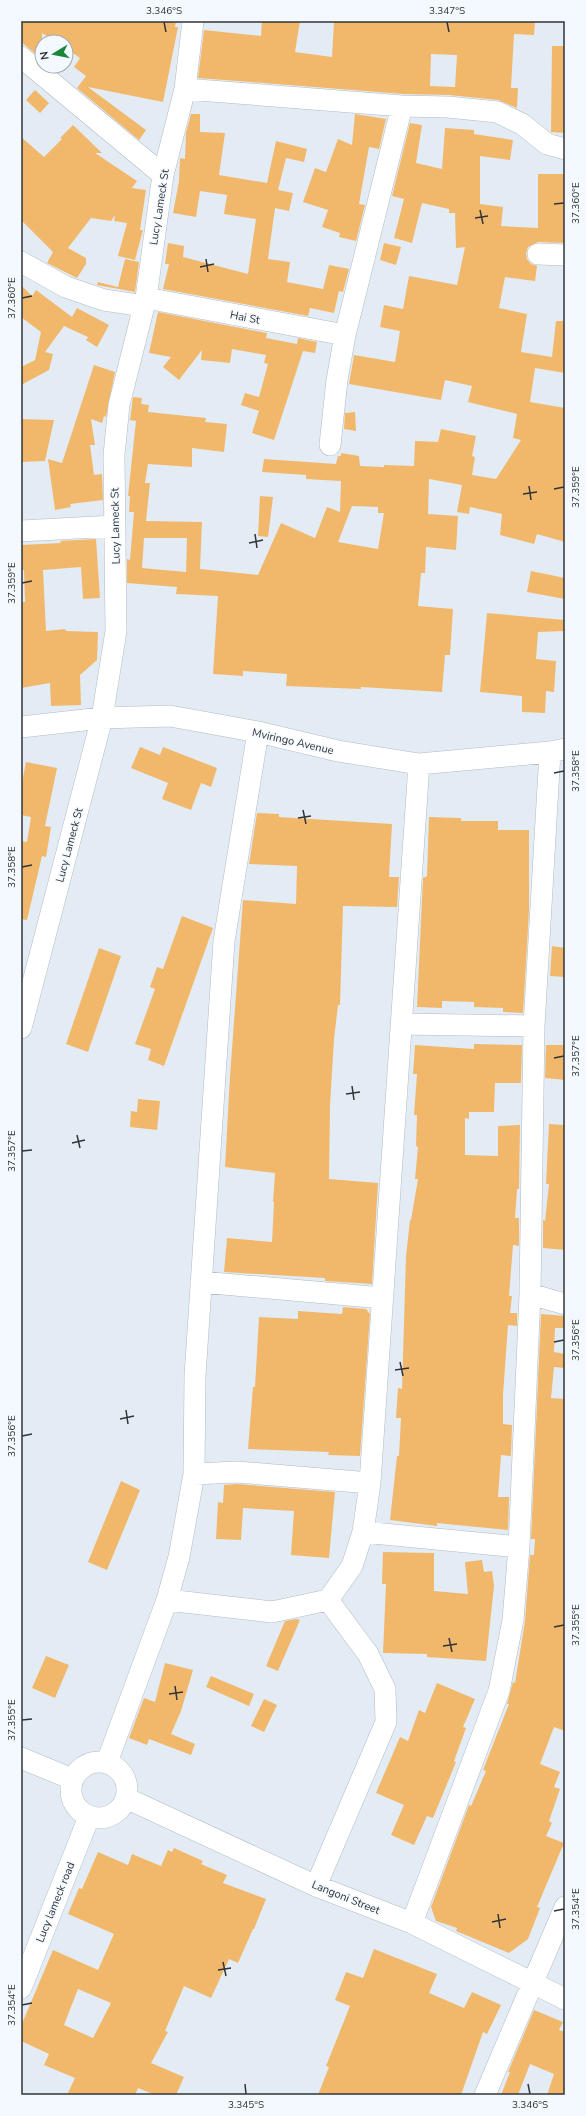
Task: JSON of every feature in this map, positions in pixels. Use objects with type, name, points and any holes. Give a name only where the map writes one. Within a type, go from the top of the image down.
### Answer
[{"type":"street","name":"Lucy Lameck St","points":[[21,1028],[102,718],[116,631],[114,455],[119,405],[145,302],[163,175],[185,89],[193,21]]},
{"type":"street","points":[[21,57],[163,175]]},
{"type":"street","points":[[185,89],[402,106],[448,107],[497,112],[522,124],[547,144],[565,149]]},
{"type":"street","points":[[330,445],[337,380],[344,335],[402,106]]},
{"type":"street","points":[[538,254],[565,255]]},
{"type":"street","name":"Hai St","points":[[21,262],[66,287],[104,300],[145,302],[344,335]]},
{"type":"street","points":[[21,531],[114,526]]},
{"type":"street","name":"Mviringo Avenue","points":[[21,727],[102,718],[170,716],[258,732],[338,751],[420,764],[558,751]]},
{"type":"street","points":[[107,1762],[167,1600],[179,1557],[194,1474],[195,1376],[224,941],[258,732]]},
{"type":"street","points":[[412,1923],[499,1691],[513,1620],[519,1547],[530,1294],[534,1026],[558,751]]},
{"type":"street","points":[[167,1600],[272,1612],[328,1600],[352,1566],[363,1532],[370,1483],[420,764]]},
{"type":"street","points":[[401,1024],[534,1026]]},
{"type":"street","points":[[201,1282],[383,1298]]},
{"type":"street","points":[[530,1294],[565,1304]]},
{"type":"street","points":[[194,1474],[237,1472],[370,1483]]},
{"type":"street","points":[[363,1532],[519,1547]]},
{"type":"street","points":[[316,1886],[386,1722],[385,1689],[368,1654],[328,1600]]},
{"type":"street","points":[[21,1758],[72,1779]]},
{"type":"street","points":[[93,1762],[107,1762],[120,1771],[127,1786],[126,1798],[116,1813],[103,1818],[89,1817],[76,1808],[70,1794],[72,1779],[81,1767],[87,1764],[93,1762]]},
{"type":"street","name":"Langoni Street","points":[[126,1798],[316,1886],[412,1923],[532,1984],[565,1999]]},
{"type":"street","name":"Lucy lameck road","points":[[21,1988],[89,1817]]},
{"type":"street","points":[[485,2095],[565,1907]]},
{"type":"building","points":[[21,21],[176,21],[175,27],[178,27],[163,102],[88,87],[146,130],[139,140],[77,88],[86,76],[74,67],[80,58],[74,54],[74,34],[34,34],[34,53],[21,42]]},
{"type":"building","points":[[262,21],[300,21],[295,52],[332,57],[334,21],[535,21],[534,35],[514,34],[511,88],[518,88],[517,108],[498,100],[449,95],[403,94],[198,78],[204,30],[261,36]],"holes":[[[431,54],[457,55],[455,87],[430,86]]]},
{"type":"building","points":[[552,46],[565,46],[565,133],[551,132]]},
{"type":"building","points":[[35,90],[49,103],[40,113],[26,100]]},
{"type":"building","points":[[191,114],[200,114],[200,132],[225,133],[219,175],[267,183],[276,141],[307,149],[304,162],[286,158],[278,190],[293,193],[289,211],[275,208],[268,259],[290,262],[287,282],[323,289],[329,265],[349,269],[343,292],[339,291],[334,313],[310,308],[308,316],[163,289],[169,264],[165,264],[168,243],[184,246],[183,257],[248,274],[256,219],[224,214],[227,195],[200,191],[196,217],[173,213],[179,181],[180,158],[185,159],[186,133]]},
{"type":"building","points":[[355,114],[386,119],[379,149],[369,147],[359,204],[365,205],[356,241],[339,237],[340,233],[322,227],[328,210],[303,202],[315,168],[326,172],[338,139],[352,145]]},
{"type":"building","points":[[410,123],[422,125],[416,163],[442,169],[445,128],[474,130],[474,134],[513,140],[510,160],[480,156],[480,204],[503,207],[501,226],[538,228],[538,174],[565,174],[565,243],[538,242],[528,247],[526,253],[527,259],[531,264],[537,266],[535,281],[505,277],[499,308],[527,314],[521,352],[552,357],[556,321],[565,321],[565,373],[535,368],[530,402],[565,408],[565,542],[537,534],[534,544],[500,535],[502,514],[470,507],[469,514],[457,512],[462,485],[429,479],[428,514],[458,516],[456,550],[426,547],[425,573],[421,573],[418,606],[453,609],[450,655],[445,655],[442,692],[361,687],[361,689],[286,686],[287,674],[243,671],[243,676],[213,674],[218,596],[176,594],[177,587],[127,583],[127,559],[130,560],[134,512],[129,512],[130,496],[128,496],[136,421],[130,420],[133,397],[142,398],[141,404],[149,405],[148,412],[206,418],[205,422],[227,424],[224,452],[192,448],[192,467],[148,464],[145,483],[150,483],[146,521],[202,522],[200,569],[258,575],[281,523],[315,538],[327,507],[340,512],[341,481],[306,479],[306,475],[262,472],[264,459],[336,464],[338,456],[341,456],[341,453],[359,456],[360,466],[414,466],[415,441],[438,442],[441,429],[476,436],[472,456],[475,457],[472,475],[496,479],[521,440],[513,438],[517,414],[468,402],[472,386],[445,380],[441,400],[349,384],[354,355],[395,362],[400,331],[380,327],[384,305],[403,309],[409,276],[457,285],[465,247],[456,248],[455,213],[449,213],[449,209],[422,203],[412,243],[394,238],[404,199],[392,196]],"holes":[[[352,506],[378,507],[378,513],[384,513],[378,549],[338,542]],[[144,538],[187,538],[186,572],[142,568]]]},
{"type":"building","points":[[73,125],[102,153],[95,153],[137,181],[132,188],[146,190],[140,230],[143,230],[135,260],[118,256],[127,223],[114,221],[115,215],[111,221],[91,218],[68,248],[86,258],[86,264],[77,278],[47,263],[53,252],[21,220],[21,137],[44,157],[62,139],[60,138]]},
{"type":"building","points":[[384,243],[401,247],[396,265],[380,260]]},
{"type":"building","points":[[125,259],[139,262],[135,292],[97,285],[98,282],[118,287]]},
{"type":"building","points":[[21,285],[32,296],[36,290],[72,317],[77,308],[109,325],[97,347],[86,340],[88,337],[64,326],[45,352],[53,354],[49,370],[21,385],[21,367],[35,360],[41,332],[21,317]]},
{"type":"building","points":[[158,312],[267,333],[266,338],[297,344],[298,338],[317,342],[315,353],[303,351],[274,440],[252,433],[259,411],[241,405],[245,393],[259,397],[268,364],[264,363],[266,355],[232,349],[230,363],[201,360],[202,350],[179,380],[163,367],[171,357],[149,353]]},
{"type":"building","points":[[94,365],[115,372],[106,417],[104,416],[102,423],[91,419],[95,445],[90,445],[94,475],[102,474],[103,500],[70,504],[71,507],[55,510],[48,459],[62,463]]},
{"type":"building","points":[[355,412],[356,431],[344,429],[345,413]]},
{"type":"building","points":[[21,419],[54,420],[45,461],[21,462]]},
{"type":"building","points":[[260,496],[273,497],[268,537],[258,536]]},
{"type":"building","points":[[96,539],[100,598],[83,599],[81,567],[43,570],[46,631],[65,629],[66,631],[98,632],[97,660],[80,675],[81,705],[51,706],[50,683],[21,688],[21,602],[25,602],[24,570],[21,570],[21,545]]},
{"type":"building","points":[[531,571],[565,578],[565,599],[527,592]]},
{"type":"building","points":[[487,613],[565,620],[565,631],[538,632],[536,659],[556,661],[554,692],[546,691],[545,713],[522,712],[522,696],[480,692]]},
{"type":"building","points":[[140,747],[160,755],[163,747],[217,768],[211,787],[201,783],[191,810],[162,799],[168,783],[131,768]]},
{"type":"building","points":[[26,762],[57,768],[45,826],[51,827],[46,857],[42,856],[27,920],[21,919],[21,841],[27,842],[31,817],[21,815],[21,788]]},
{"type":"building","points":[[257,813],[279,814],[279,817],[392,824],[389,877],[399,877],[397,907],[343,906],[340,1005],[338,1005],[334,1039],[330,1105],[329,1179],[378,1183],[372,1284],[325,1281],[325,1278],[224,1272],[227,1238],[272,1242],[275,1173],[225,1167],[243,900],[296,904],[297,866],[249,864]]},
{"type":"building","points":[[429,817],[461,818],[461,821],[498,821],[498,830],[529,830],[529,911],[523,1013],[503,1012],[503,1008],[474,1007],[474,1002],[442,1001],[442,1008],[417,1007],[423,878],[427,876]]},
{"type":"building","points":[[182,916],[213,928],[164,1066],[148,1060],[151,1049],[135,1044],[155,989],[150,987],[157,967],[163,969]]},
{"type":"building","points":[[552,946],[565,948],[565,977],[550,976]]},
{"type":"building","points":[[99,948],[121,956],[88,1052],[66,1044]]},
{"type":"building","points":[[474,1044],[522,1045],[521,1083],[495,1083],[494,1112],[469,1112],[469,1119],[465,1118],[465,1155],[498,1156],[498,1126],[520,1125],[519,1189],[517,1189],[515,1218],[519,1218],[519,1246],[513,1245],[509,1296],[512,1296],[510,1313],[517,1313],[517,1326],[508,1325],[503,1395],[503,1424],[512,1425],[511,1456],[501,1455],[498,1497],[509,1497],[508,1530],[437,1523],[437,1526],[390,1520],[397,1456],[399,1456],[401,1418],[396,1418],[398,1388],[402,1389],[406,1256],[410,1220],[418,1179],[415,1179],[418,1147],[416,1146],[417,1115],[414,1115],[417,1074],[413,1074],[415,1045],[474,1049]]},
{"type":"building","points":[[546,1045],[565,1045],[565,1080],[545,1078]]},
{"type":"building","points":[[138,1099],[160,1101],[157,1130],[130,1127],[131,1111],[137,1112]]},
{"type":"building","points":[[549,1124],[565,1125],[565,1250],[543,1248],[543,1220],[545,1221],[549,1184],[546,1184]]},
{"type":"building","points":[[343,1307],[366,1309],[370,1314],[360,1456],[328,1455],[329,1452],[248,1449],[253,1387],[255,1387],[259,1317],[298,1319],[298,1311],[342,1314]]},
{"type":"building","points":[[541,1314],[565,1316],[565,1328],[555,1328],[554,1352],[565,1354],[565,1368],[554,1367],[551,1398],[565,1399],[565,1731],[554,1727],[540,1764],[560,1772],[554,1787],[560,1789],[549,1821],[552,1823],[546,1836],[564,1843],[537,1907],[540,1908],[528,1939],[509,1953],[456,1931],[457,1928],[436,1921],[431,1907],[469,1805],[471,1806],[486,1771],[483,1770],[509,1704],[507,1704],[513,1682],[515,1683],[525,1621],[530,1555],[534,1555],[535,1539],[531,1539]]},
{"type":"building","points":[[121,1481],[140,1490],[107,1570],[88,1562]]},
{"type":"building","points":[[237,1484],[335,1492],[329,1558],[291,1555],[294,1511],[243,1508],[241,1540],[216,1539],[218,1502],[223,1503],[224,1485]]},
{"type":"building","points":[[383,1552],[434,1553],[434,1591],[468,1594],[465,1562],[482,1560],[484,1572],[492,1571],[494,1586],[486,1661],[427,1657],[427,1654],[383,1653],[386,1584],[382,1584]]},
{"type":"building","points":[[300,1620],[278,1671],[266,1666],[285,1621]]},
{"type":"building","points":[[46,1656],[69,1665],[55,1698],[32,1688]]},
{"type":"building","points":[[165,1663],[193,1670],[181,1711],[171,1734],[195,1744],[191,1755],[149,1739],[147,1745],[129,1738],[144,1698],[155,1702]]},
{"type":"building","points":[[211,1676],[254,1694],[249,1706],[206,1687]]},
{"type":"building","points":[[437,1683],[475,1699],[463,1727],[466,1728],[454,1761],[456,1762],[433,1818],[427,1816],[414,1845],[391,1835],[404,1805],[376,1793],[400,1737],[408,1741],[419,1710],[425,1713]]},
{"type":"building","points":[[264,1699],[277,1705],[264,1732],[251,1726]]},
{"type":"building","points":[[174,1848],[203,1861],[201,1864],[227,1875],[223,1883],[266,1899],[254,1929],[238,1963],[229,1959],[211,1998],[184,1986],[165,2031],[168,2032],[151,2063],[184,2077],[176,2095],[155,2095],[138,2088],[135,2095],[67,2095],[75,2078],[44,2065],[49,2054],[21,2041],[21,2026],[53,1950],[98,1970],[114,1934],[68,1914],[79,1888],[82,1889],[98,1852],[128,1865],[132,1854],[161,1866],[168,1850],[172,1852]],"holes":[[[78,1989],[111,2003],[93,2038],[64,2025]]]},
{"type":"building","points":[[374,1949],[437,1974],[429,1993],[464,2008],[472,1992],[501,2005],[487,2034],[483,2032],[461,2095],[318,2095],[329,2067],[326,2066],[350,2006],[335,2000],[346,1972],[363,1978]]},
{"type":"building","points":[[534,2010],[563,2022],[559,2030],[565,2032],[565,2095],[547,2095],[554,2074],[530,2064],[518,2095],[501,2095],[510,2072],[508,2072]]}]
